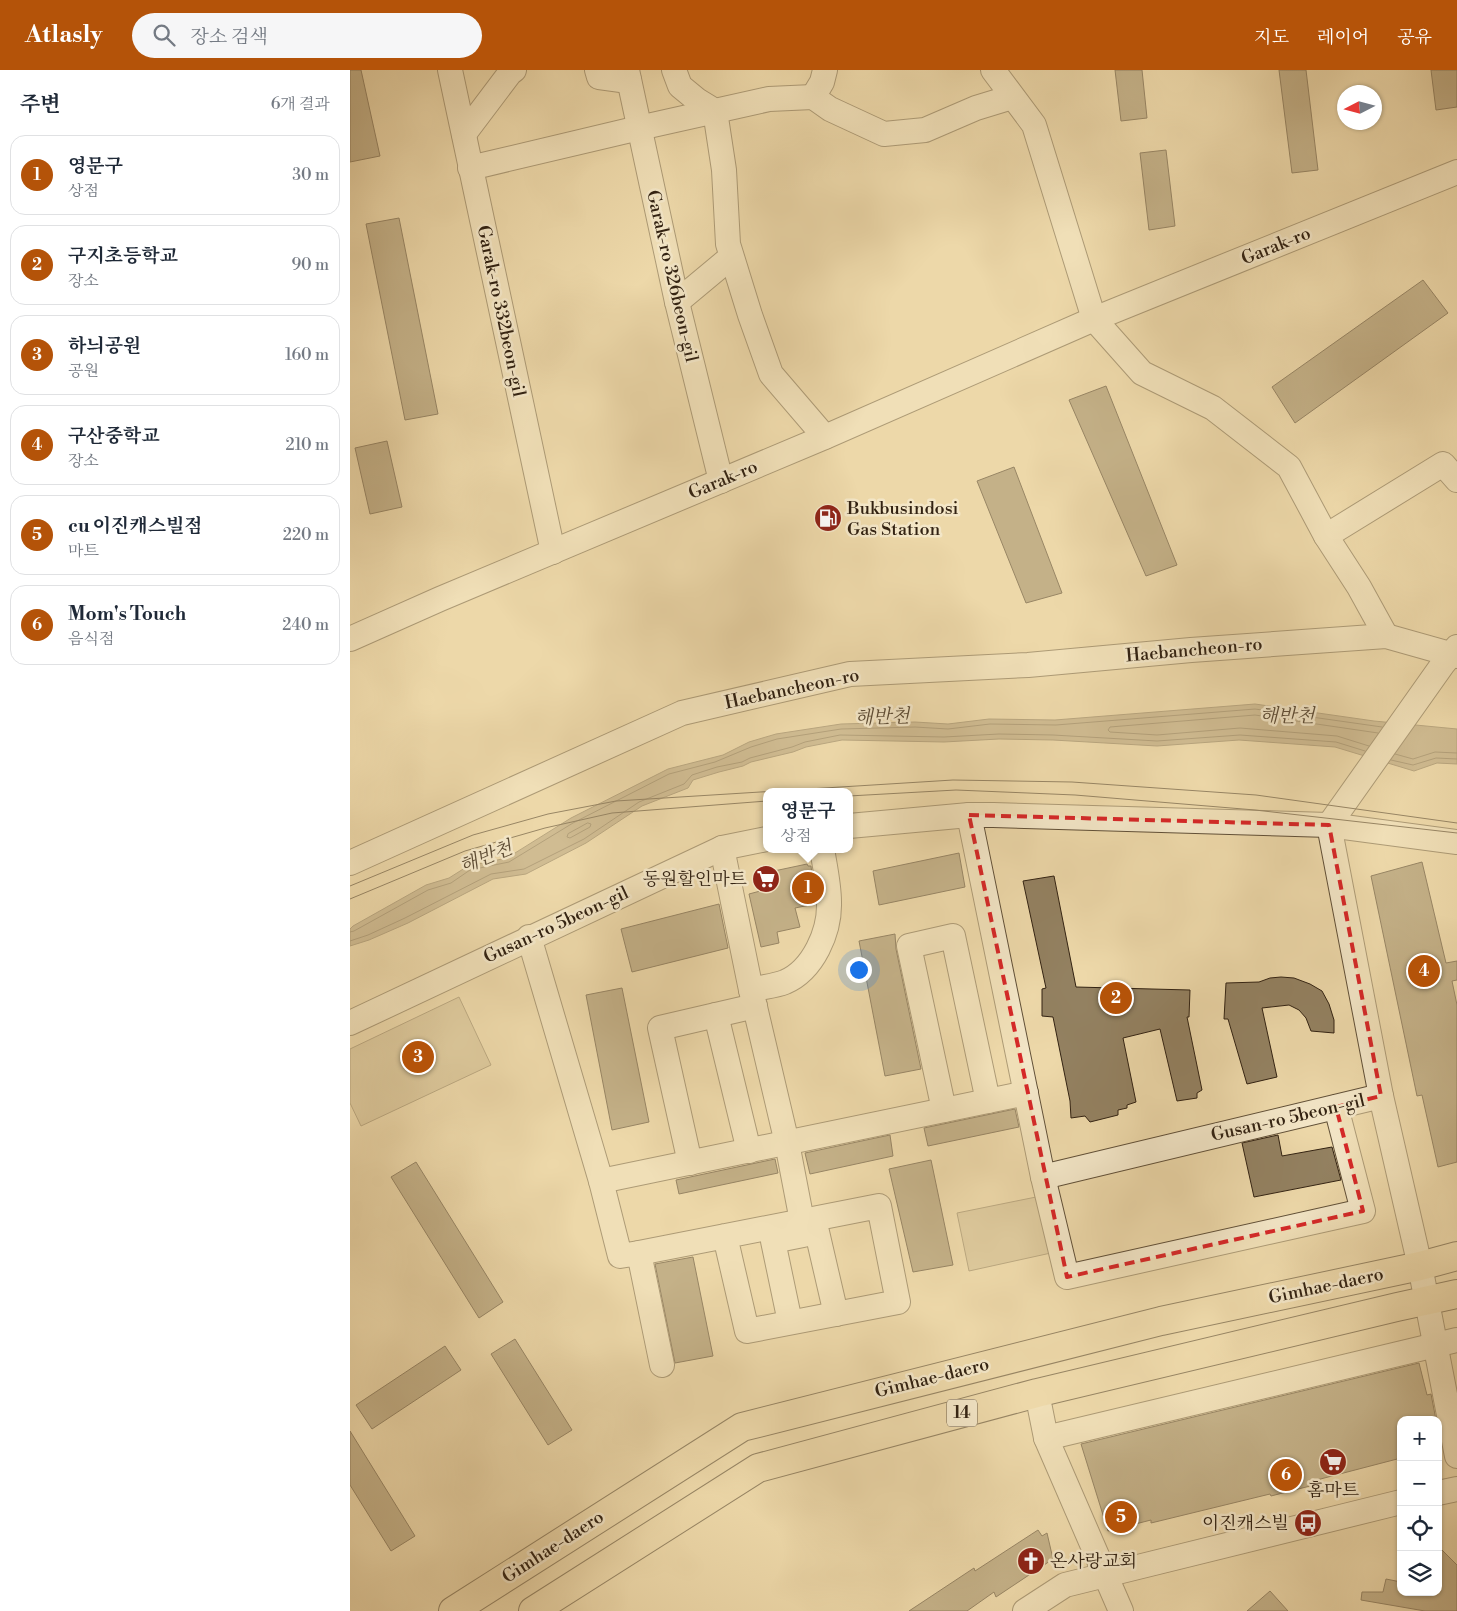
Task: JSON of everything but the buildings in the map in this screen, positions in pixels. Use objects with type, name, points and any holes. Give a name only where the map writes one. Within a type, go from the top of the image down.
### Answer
[{"type":"main road","name":"Gimhae-daero","points":[[453,1611],[742,1427],[1161,1321],[1420,1266],[1457,1256]]},
{"type":"main road","name":"Gimhae-daero","points":[[533,1611],[758,1468],[1037,1393],[1457,1294]]},
{"type":"street","name":"Garak-ro 332beon-gil","points":[[450,70],[553,552]]},
{"type":"street","points":[[464,134],[514,70]]},
{"type":"street","points":[[597,70],[599,77],[621,80],[628,75]]},
{"type":"street","points":[[674,70],[680,86],[697,100],[715,110]]},
{"type":"street","points":[[813,98],[822,82],[825,70]]},
{"type":"street","points":[[993,70],[1034,125],[1094,319],[1142,374],[1213,408],[1290,468],[1326,536],[1359,587],[1386,636]]},
{"type":"street","name":"Garak-ro 326beon-gil","points":[[628,75],[677,302],[721,481]]},
{"type":"street","points":[[470,168],[769,99],[813,98],[884,134],[925,130],[976,108],[1012,97]]},
{"type":"street","points":[[715,110],[724,170],[728,244],[750,315],[771,374],[825,436]]},
{"type":"street","name":"Garak-ro","points":[[350,639],[1094,319],[1457,172]]},
{"type":"street","points":[[677,302],[731,257]]},
{"type":"street","points":[[1326,536],[1443,464],[1457,480]]},
{"type":"street","name":"Haebancheon-ro","points":[[350,864],[682,713],[850,674],[1028,665],[1191,650],[1386,636],[1452,655]]},
{"type":"street","points":[[1329,824],[1452,655]]},
{"type":"street","points":[[969,815],[1043,1177],[1067,1277],[1363,1211],[1336,1107]]},
{"type":"street","points":[[853,826],[969,815],[1329,824],[1457,842]]},
{"type":"street","name":"Gusan-ro 5beon-gil","points":[[1043,1177],[1381,1096],[1329,824]]},
{"type":"street","name":"Gusan-ro 5beon-gil","points":[[350,1023],[722,848],[763,840]]},
{"type":"street","points":[[722,848],[753,998],[787,1143],[836,1314]]},
{"type":"street","points":[[690,1163],[660,1028],[716,1015],[800,973],[815,955],[824,934],[829,904],[823,853]]},
{"type":"street","points":[[944,1110],[909,946],[953,936],[988,1101]]},
{"type":"street","points":[[529,938],[601,1181],[620,1256],[725,1236],[811,1224],[879,1206],[898,1302],[747,1331],[725,1236]]},
{"type":"street","points":[[716,1015],[749,1151]]},
{"type":"street","points":[[601,1181],[1026,1093]]},
{"type":"street","points":[[1381,1096],[1427,1301],[1446,1342],[1457,1456]]},
{"type":"street","points":[[790,1322],[773,1241],[811,1224]]},
{"type":"street","points":[[639,1253],[662,1365]]},
{"type":"street","points":[[1046,1438],[1446,1342]]},
{"type":"street","points":[[1037,1393],[1046,1438],[1121,1611]]},
{"type":"street","points":[[1442,1492],[1457,1489]]},
{"type":"street","points":[[1025,1611],[1065,1585],[1397,1503]]},
{"type":"highlighted area","points":[[969,815],[1329,825],[1381,1096],[1336,1107],[1363,1211],[1067,1277]]},
{"type":"shaded area","points":[[459,997],[491,1065],[361,1126],[350,1103],[350,1049]]},
{"type":"shaded area","points":[[1046,1195],[1060,1251],[969,1271],[957,1213]]},
{"type":"water","name":"해반천","points":[[1255,704],[1374,721],[1457,729],[1457,764],[1437,763],[1414,771],[1335,747],[1239,740],[1157,746],[1053,740],[999,739],[944,742],[842,740],[806,747],[693,780],[688,788],[642,806],[586,843],[526,874],[493,879],[408,923],[350,946],[350,929],[353,926],[426,885],[449,878],[468,866],[507,858],[571,818],[668,769],[723,755],[749,742],[776,734],[841,724],[915,722],[948,724],[989,719],[1055,720]]},
{"type":"tram line","points":[[825,788],[953,780],[1072,782],[1256,795],[1457,823]]},
{"type":"tram line","points":[[853,796],[956,790],[1075,795],[1255,810],[1457,833]]},
{"type":"tram line","points":[[350,886],[473,835],[548,814],[616,801],[763,792]]},
{"type":"tram line","points":[[350,899],[465,851],[545,828],[612,813],[763,801]]},
{"type":"place","name":"Bukbusindosi Gas Station","points":[[828,518]]},
{"type":"place","name":"동원할인마트","points":[[766,879]]},
{"type":"place","name":"영문구","points":[[808,888]]},
{"type":"place","name":"구산중학교","points":[[1424,971]]},
{"type":"place","name":"구지초등학교","points":[[1116,998]]},
{"type":"place","name":"하늬공원","points":[[418,1057]]},
{"type":"place","name":"홈마트","points":[[1333,1462]]},
{"type":"place","name":"Mom's Touch","points":[[1286,1475]]},
{"type":"place","name":"cu 이진캐스빌점","points":[[1121,1517]]},
{"type":"place","name":"이진캐스빌","points":[[1308,1523]]},
{"type":"place","name":"온사랑교회","points":[[1031,1561]]}]
